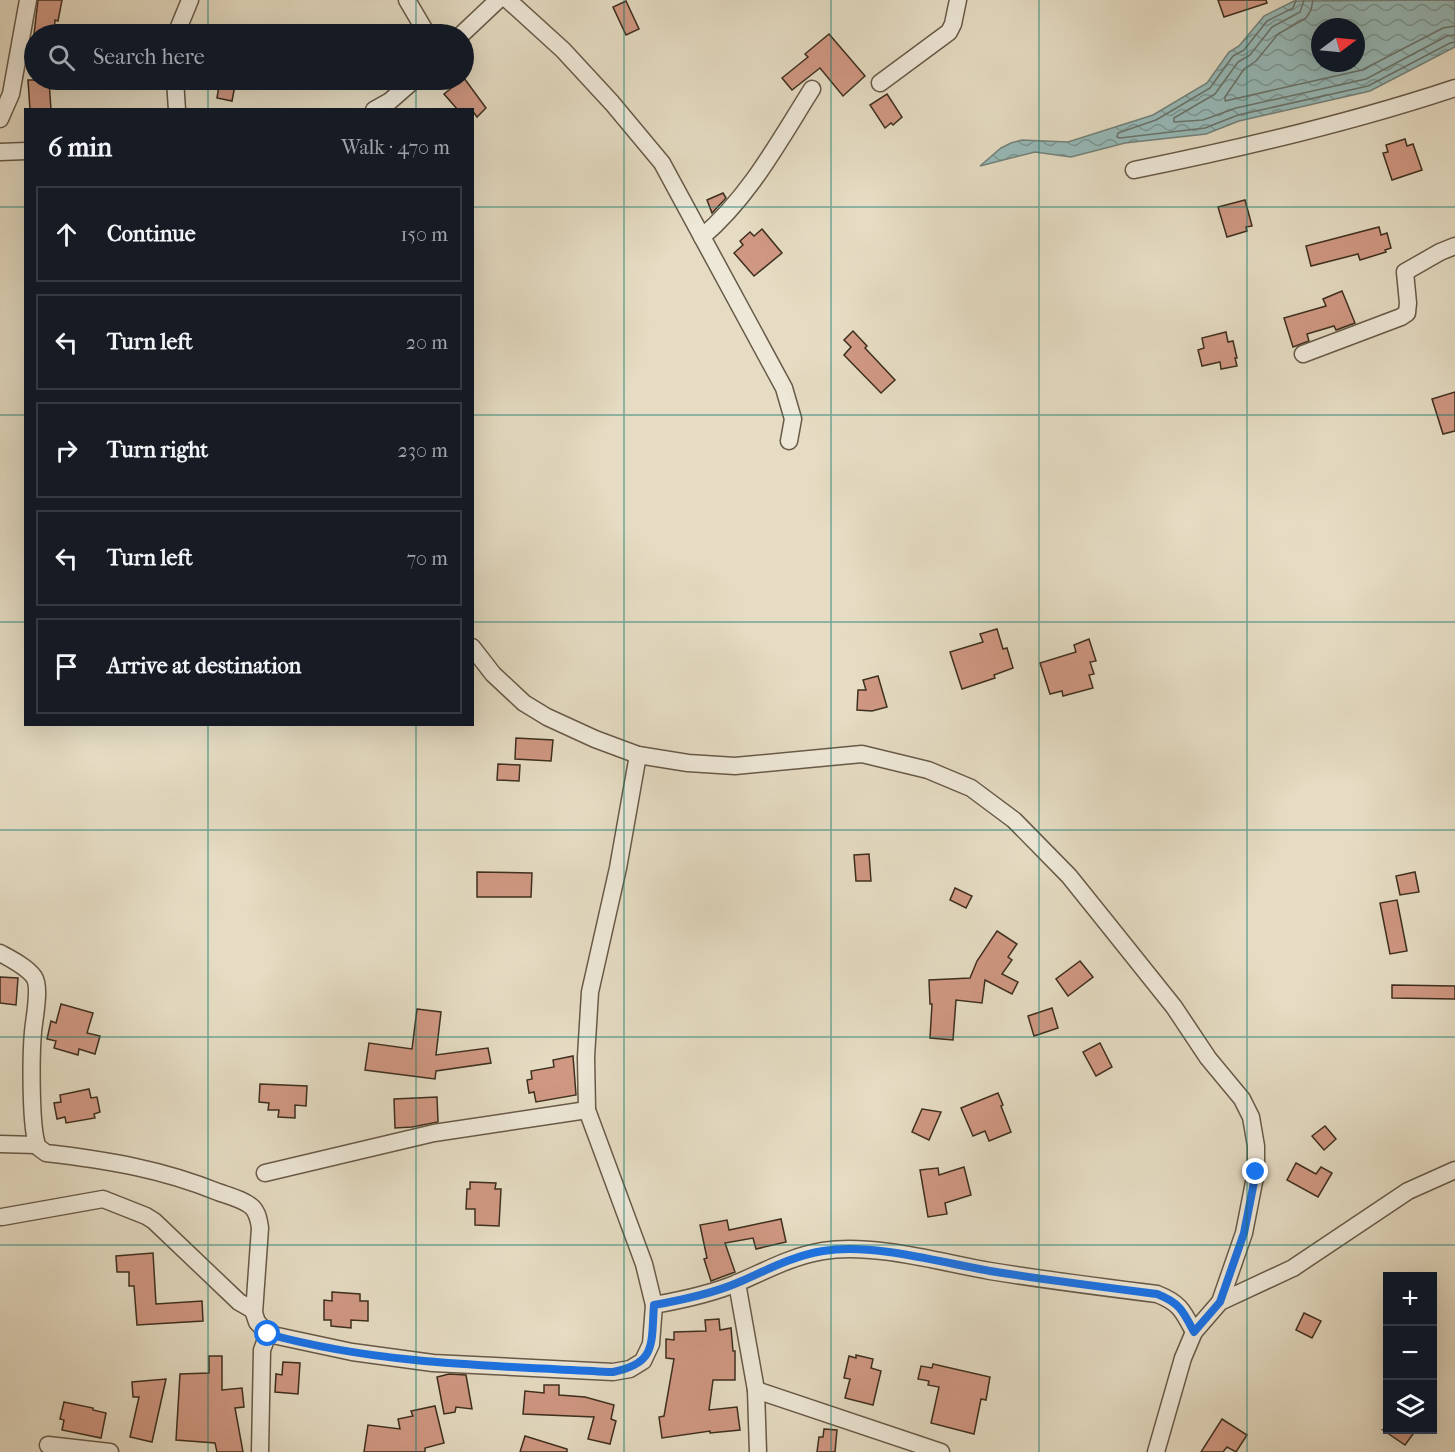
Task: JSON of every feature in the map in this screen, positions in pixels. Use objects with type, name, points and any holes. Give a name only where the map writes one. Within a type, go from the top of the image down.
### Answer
[{"type":"street","points":[[0,119],[11,94],[28,0]]},
{"type":"street","points":[[180,24],[190,0]]},
{"type":"street","points":[[407,0],[421,24]]},
{"type":"street","points":[[473,24],[498,0]]},
{"type":"street","points":[[508,0],[577,65],[662,163],[784,388],[793,419],[789,441]]},
{"type":"street","points":[[880,83],[949,32],[958,0]]},
{"type":"street","points":[[1134,170],[1211,155],[1302,133],[1397,107],[1455,88]]},
{"type":"street","points":[[702,237],[734,207],[775,149],[812,89]]},
{"type":"street","points":[[176,90],[177,108]]},
{"type":"street","points":[[378,108],[403,90]]},
{"type":"street","points":[[0,152],[24,151]]},
{"type":"street","points":[[1302,354],[1407,313],[1405,272],[1455,246]]},
{"type":"street","points":[[474,650],[493,674],[524,703],[595,740],[638,755],[688,763],[735,766],[862,754],[928,770],[971,788],[1014,820],[1069,876],[1174,1007],[1208,1058],[1242,1099],[1251,1117],[1256,1146],[1256,1172],[1244,1233],[1220,1302],[1194,1332],[1183,1358],[1156,1452]]},
{"type":"street","points":[[0,953],[28,971],[34,977],[37,985],[33,1034],[33,1125],[36,1145],[46,1152],[152,1169],[245,1202],[254,1209],[260,1228],[254,1310],[257,1322],[268,1334],[352,1352],[433,1363],[613,1372],[630,1368],[643,1361],[651,1344],[654,1305],[644,1264],[587,1110],[586,1057],[590,992],[618,868],[638,755]]},
{"type":"street","points":[[265,1173],[434,1133],[587,1110]]},
{"type":"street","points":[[0,1144],[36,1145]]},
{"type":"street","points":[[1220,1302],[1293,1268],[1408,1191],[1455,1170]]},
{"type":"street","points":[[2,1217],[84,1201],[103,1199],[109,1201],[154,1221],[238,1302],[254,1310]]},
{"type":"street","points":[[654,1305],[682,1300],[737,1283],[762,1270],[824,1251],[864,1250],[924,1257],[1037,1278],[1157,1294],[1174,1301],[1183,1311],[1194,1332]]},
{"type":"street","points":[[737,1283],[756,1389],[758,1452]]},
{"type":"street","points":[[260,1452],[262,1350],[268,1334]]},
{"type":"street","points":[[756,1389],[940,1452]]},
{"type":"street","points":[[48,1445],[110,1452]]},
{"type":"water","points":[[1455,0],[1455,47],[1370,91],[1239,121],[1206,134],[1125,143],[1071,157],[1035,152],[980,166],[1001,148],[1011,143],[1022,140],[1068,142],[1153,115],[1207,83],[1229,52],[1239,46],[1264,16],[1294,1]]},
{"type":"building","points":[[38,0],[62,0],[58,21],[55,20],[55,24],[35,24]]},
{"type":"building","points":[[1218,0],[1266,0],[1267,3],[1224,17]]},
{"type":"building","points":[[626,1],[639,29],[626,35],[613,7]]},
{"type":"building","points":[[829,34],[865,76],[843,96],[820,68],[792,90],[782,78],[808,57],[805,54]]},
{"type":"building","points":[[29,90],[50,90],[51,108],[30,108]]},
{"type":"building","points":[[218,90],[234,90],[232,101],[217,98]]},
{"type":"building","points":[[449,90],[473,90],[486,108],[477,117],[474,108],[456,108],[444,94]]},
{"type":"building","points":[[887,94],[902,117],[893,125],[891,123],[885,128],[870,105]]},
{"type":"building","points":[[1405,139],[1407,146],[1413,144],[1422,170],[1392,180],[1383,153],[1388,152],[1386,145]]},
{"type":"building","points":[[723,193],[726,198],[712,213],[707,200]]},
{"type":"building","points":[[1245,200],[1252,226],[1246,227],[1247,231],[1227,237],[1218,207]]},
{"type":"building","points":[[1379,227],[1381,235],[1387,233],[1391,248],[1385,250],[1386,252],[1360,260],[1358,254],[1311,266],[1306,246]]},
{"type":"building","points":[[762,229],[782,253],[754,276],[734,253],[743,245],[740,241],[750,232],[754,236]]},
{"type":"building","points":[[1342,291],[1355,323],[1336,330],[1334,326],[1307,334],[1309,341],[1293,347],[1284,318],[1326,306],[1323,299]]},
{"type":"building","points":[[853,331],[867,346],[865,348],[895,380],[881,393],[844,355],[851,347],[844,340]]},
{"type":"building","points":[[1226,332],[1228,342],[1233,341],[1237,366],[1221,369],[1220,362],[1202,366],[1198,350],[1204,348],[1202,338]]},
{"type":"building","points":[[1455,392],[1455,431],[1443,434],[1432,399]]},
{"type":"building","points":[[997,629],[1003,649],[1007,648],[1013,668],[994,675],[995,678],[962,689],[950,652],[983,642],[980,634]]},
{"type":"building","points":[[1089,639],[1096,661],[1090,662],[1094,674],[1089,675],[1093,688],[1063,696],[1062,691],[1050,694],[1040,663],[1076,652],[1074,645]]},
{"type":"building","points":[[878,676],[887,707],[872,711],[857,710],[858,690],[866,690],[863,680]]},
{"type":"building","points":[[516,738],[553,740],[551,761],[515,759]]},
{"type":"building","points":[[498,764],[520,765],[519,781],[497,780]]},
{"type":"building","points":[[869,854],[871,881],[856,881],[854,855]]},
{"type":"building","points":[[477,872],[532,873],[531,897],[477,897]]},
{"type":"building","points":[[1415,872],[1419,892],[1400,895],[1396,876]]},
{"type":"building","points":[[955,888],[972,896],[966,908],[950,900]]},
{"type":"building","points":[[1397,900],[1407,951],[1390,954],[1380,903]]},
{"type":"building","points":[[997,931],[1017,944],[1008,957],[1012,960],[1002,974],[1018,982],[1012,994],[985,980],[982,1003],[956,1000],[953,1040],[930,1038],[932,1004],[930,1004],[929,980],[970,978],[977,961]]},
{"type":"building","points":[[1080,961],[1093,977],[1068,996],[1056,979]]},
{"type":"building","points":[[0,977],[18,978],[16,1005],[0,1003]]},
{"type":"building","points":[[1392,985],[1455,986],[1455,999],[1392,998]]},
{"type":"building","points":[[61,1004],[93,1013],[87,1033],[100,1036],[95,1054],[79,1049],[78,1055],[54,1048],[56,1041],[47,1039],[51,1021],[56,1023]]},
{"type":"building","points":[[1052,1008],[1058,1028],[1034,1036],[1028,1016]]},
{"type":"building","points":[[417,1009],[441,1012],[436,1055],[488,1048],[491,1063],[436,1071],[435,1079],[365,1070],[369,1043],[412,1049]]},
{"type":"building","points":[[1100,1043],[1112,1067],[1096,1076],[1083,1052]]},
{"type":"building","points":[[573,1056],[576,1095],[536,1102],[534,1092],[529,1093],[527,1080],[532,1079],[531,1071],[554,1067],[553,1060]]},
{"type":"building","points":[[260,1084],[307,1086],[306,1106],[295,1105],[295,1118],[278,1117],[279,1110],[268,1110],[269,1103],[259,1102]]},
{"type":"building","points":[[89,1089],[91,1098],[97,1097],[100,1112],[94,1114],[95,1118],[66,1123],[65,1117],[57,1119],[54,1103],[61,1102],[60,1095]]},
{"type":"building","points":[[998,1093],[1011,1132],[989,1141],[985,1131],[973,1136],[961,1108]]},
{"type":"building","points":[[437,1097],[438,1122],[395,1128],[394,1099]]},
{"type":"building","points":[[922,1109],[941,1112],[929,1140],[912,1132]]},
{"type":"building","points":[[1325,1126],[1336,1139],[1324,1150],[1312,1136]]},
{"type":"building","points":[[1296,1163],[1316,1174],[1321,1167],[1332,1173],[1318,1197],[1287,1180]]},
{"type":"building","points":[[964,1167],[971,1195],[945,1203],[947,1214],[928,1217],[920,1170],[938,1168],[939,1175]]},
{"type":"building","points":[[470,1182],[496,1183],[495,1189],[501,1189],[499,1226],[475,1225],[475,1209],[466,1209],[467,1189],[470,1189]]},
{"type":"building","points":[[781,1219],[786,1242],[756,1249],[753,1238],[725,1243],[735,1272],[711,1281],[704,1259],[707,1258],[700,1225],[727,1220],[729,1230]]},
{"type":"building","points":[[153,1253],[156,1304],[202,1301],[203,1321],[137,1325],[134,1286],[129,1286],[129,1272],[117,1272],[116,1256]]},
{"type":"building","points":[[332,1292],[360,1294],[360,1301],[368,1301],[368,1321],[351,1320],[351,1328],[331,1326],[331,1320],[324,1320],[324,1300],[332,1301]]},
{"type":"building","points":[[1304,1313],[1321,1321],[1312,1338],[1296,1330]]},
{"type":"building","points":[[719,1319],[720,1330],[731,1328],[733,1351],[735,1351],[735,1380],[713,1380],[709,1410],[737,1407],[740,1430],[710,1433],[710,1431],[662,1438],[659,1417],[664,1416],[674,1359],[666,1358],[666,1339],[674,1340],[674,1332],[706,1331],[705,1320]]},
{"type":"building","points":[[856,1355],[873,1359],[871,1368],[881,1371],[873,1405],[845,1398],[850,1379],[844,1378],[849,1356],[856,1358]]},
{"type":"building","points":[[209,1356],[222,1356],[222,1390],[242,1388],[244,1407],[235,1408],[243,1452],[217,1452],[215,1443],[176,1440],[180,1374],[209,1373]]},
{"type":"building","points":[[283,1362],[300,1363],[298,1394],[275,1392],[276,1374],[282,1375]]},
{"type":"building","points":[[933,1364],[990,1377],[986,1400],[981,1399],[974,1434],[931,1423],[939,1387],[928,1385],[929,1381],[918,1379],[921,1366],[932,1368]]},
{"type":"building","points":[[449,1374],[466,1375],[472,1409],[456,1407],[455,1412],[444,1414],[437,1377]]},
{"type":"building","points":[[166,1379],[152,1442],[130,1437],[139,1397],[133,1397],[132,1382]]},
{"type":"building","points":[[544,1385],[559,1385],[559,1395],[585,1397],[614,1405],[611,1419],[616,1421],[610,1444],[588,1439],[594,1417],[523,1414],[525,1391],[544,1393]]},
{"type":"building","points":[[64,1402],[106,1413],[101,1438],[62,1430],[64,1420],[60,1419]]},
{"type":"building","points":[[435,1406],[444,1443],[425,1448],[425,1452],[364,1452],[368,1425],[400,1429],[398,1419],[413,1416],[411,1411]]},
{"type":"building","points":[[1222,1419],[1247,1435],[1236,1452],[1227,1447],[1223,1452],[1201,1452]]},
{"type":"building","points":[[824,1429],[837,1430],[835,1452],[817,1452],[819,1437],[823,1437]]},
{"type":"building","points":[[1389,1434],[1413,1434],[1405,1445]]},
{"type":"building","points":[[525,1436],[567,1449],[567,1452],[520,1452]]},
{"type":"route","points":[[268,1334],[352,1352],[433,1363],[613,1372],[630,1368],[643,1361],[651,1344],[654,1305],[711,1292],[737,1283],[762,1270],[824,1251],[864,1250],[924,1257],[1037,1278],[1157,1294],[1174,1301],[1183,1311],[1194,1332],[1220,1302],[1244,1233],[1256,1172]]}]
